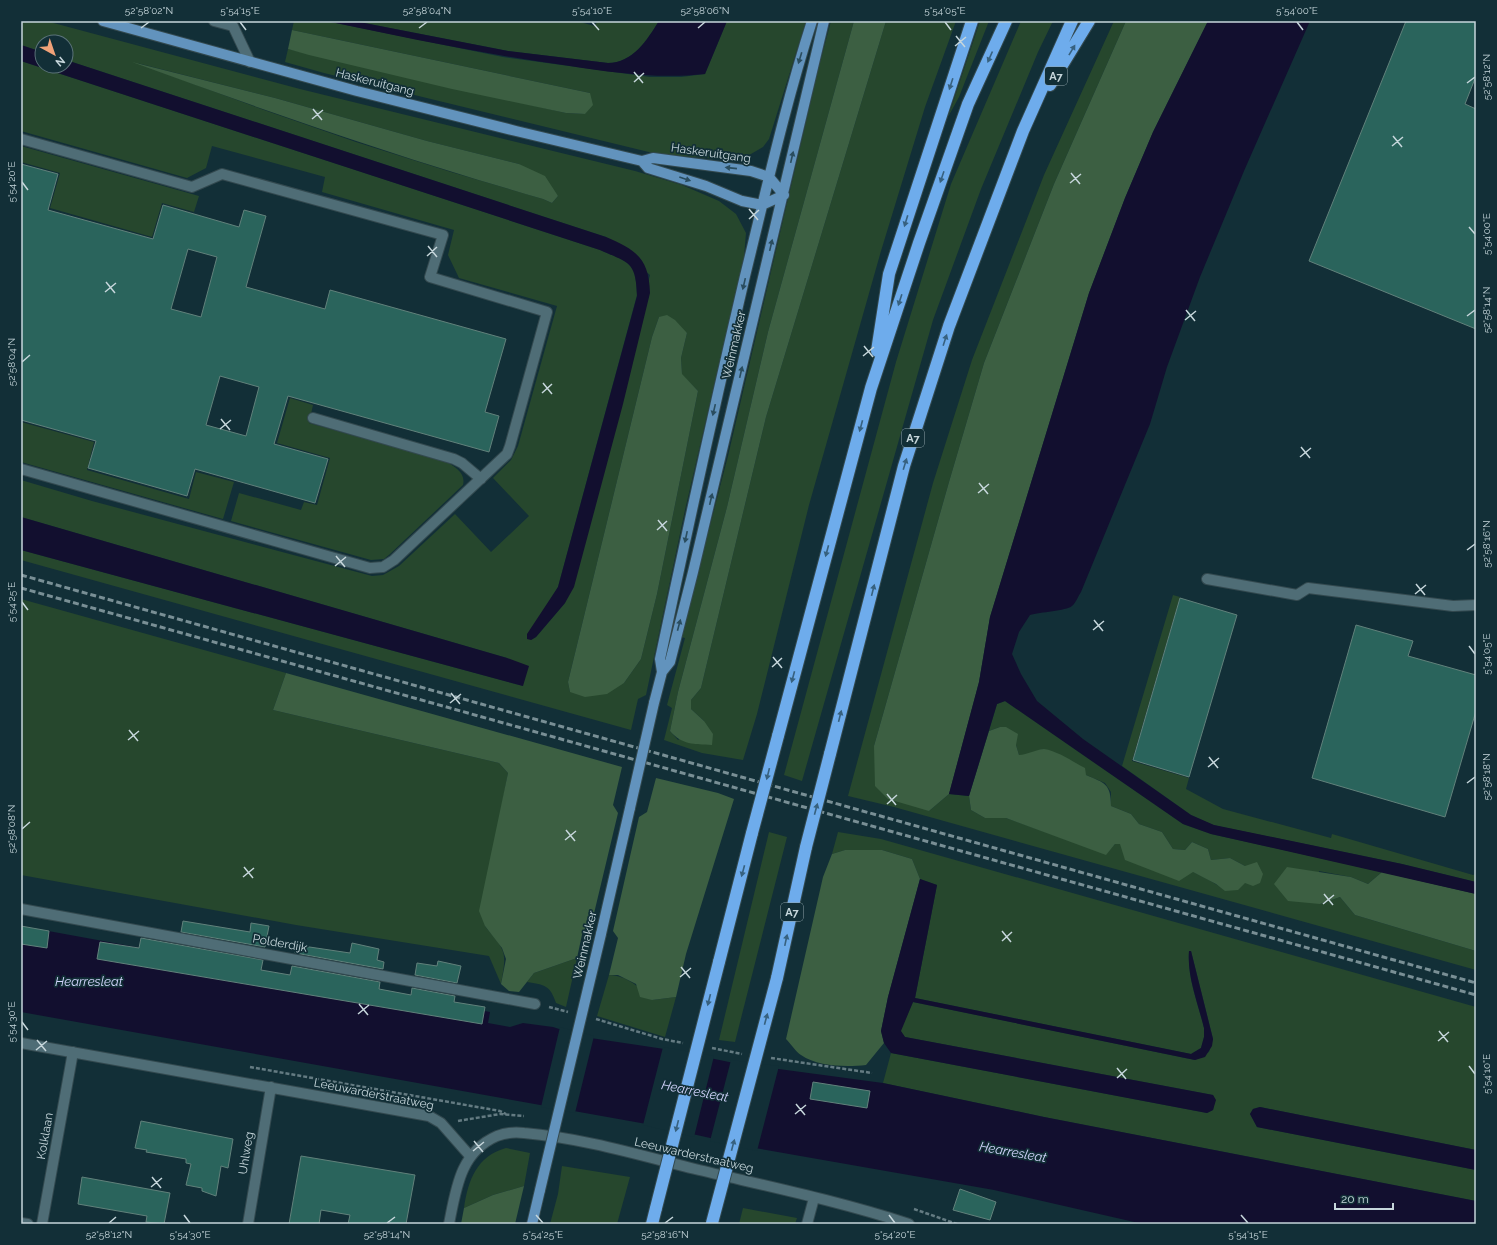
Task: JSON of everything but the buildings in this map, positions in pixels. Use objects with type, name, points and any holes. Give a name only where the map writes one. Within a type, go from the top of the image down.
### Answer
[{"type":"highway","points":[[871,388],[889,274],[972,21]]},
{"type":"highway","points":[[652,1224],[752,833],[871,388],[919,243],[968,104],[1006,21]]},
{"type":"highway","name":"A7","points":[[712,1223],[777,978],[806,847],[904,466],[949,326],[1023,131],[1072,21]]},
{"type":"highway","name":"A7","points":[[1023,131],[1089,21]]},
{"type":"main road","name":"Haskeruitgang","points":[[103,21],[391,100],[642,161],[653,158],[751,171],[769,177]]},
{"type":"main road","name":"Weinmakker","points":[[532,1224],[662,672],[660,659],[674,593],[762,205],[792,86],[812,21]]},
{"type":"main road","name":"Weinmakker","points":[[662,672],[670,662],[693,572],[784,195],[824,21]]},
{"type":"main road","name":"Haskeruitgang","points":[[642,161],[648,168],[706,186],[742,201],[762,205]]},
{"type":"main road","points":[[762,205],[784,195],[769,177]]},
{"type":"street","points":[[214,21],[232,24],[250,62]]},
{"type":"street","points":[[21,139],[192,187],[222,174],[443,236],[430,277],[547,312],[510,446],[501,461],[394,560],[383,567],[376,568],[21,469]]},
{"type":"street","points":[[313,418],[454,458],[481,479]]},
{"type":"street","points":[[1207,579],[1297,595],[1308,588],[1453,606],[1476,605]]},
{"type":"street","name":"Polderdijk","points":[[21,909],[535,1004]]},
{"type":"street","name":"Leeuwarderstraatweg","points":[[21,1043],[433,1117],[441,1123],[470,1156],[484,1144],[498,1136],[522,1132],[609,1148],[814,1198],[909,1224]]},
{"type":"street","name":"Kolklaan","points":[[42,1224],[73,1052]]},
{"type":"street","name":"Uhlweg","points":[[248,1224],[271,1087]]},
{"type":"street","points":[[449,1224],[457,1184],[470,1156]]},
{"type":"street","points":[[807,1224],[814,1198]]},
{"type":"street","points":[[21,1223],[28,1224]]},
{"type":"path","points":[[244,1066],[500,1111],[506,1114]]},
{"type":"green space","points":[[21,21],[46,21],[300,89],[635,171],[682,185],[719,201],[736,214],[746,233],[744,257],[685,510],[646,695],[638,699],[631,730],[21,560],[21,550],[523,686],[507,658],[21,517],[21,480],[92,501],[372,576],[383,575],[399,566],[455,514],[491,552],[529,516],[493,478],[511,460],[518,446],[557,306],[459,278],[448,255],[454,230],[322,192],[325,177],[212,146],[206,168],[187,178],[21,131],[21,61],[34,65],[34,74],[61,74],[600,250],[624,261],[629,265],[635,275],[637,295],[558,587],[544,610],[531,640],[536,637],[565,603],[650,275],[606,237],[74,63],[74,34],[34,34],[34,49],[21,45]],"holes":[[[137,63],[275,98],[427,141],[519,164],[558,196],[552,203],[356,142]],[[659,317],[687,333],[681,358],[682,375],[698,391],[657,594],[641,659],[624,683],[570,692],[568,682],[652,337]]]},
{"type":"green space","points":[[294,21],[326,21],[503,57],[650,77],[681,77],[705,74],[727,21],[806,21],[769,139],[763,147],[744,158],[730,160],[657,154],[324,73],[285,62],[288,49],[566,113],[585,114],[590,93],[292,30]]},
{"type":"green space","points":[[354,21],[577,21],[594,26],[598,21],[659,21],[644,43],[632,55],[617,62],[608,63],[508,51]]},
{"type":"green space","points":[[831,21],[854,21],[768,332],[727,507],[678,692],[670,731],[678,740],[704,721],[691,709],[691,700],[701,688],[766,417],[886,21],[956,21],[925,107],[881,251],[809,505],[757,714],[743,760],[702,753],[664,740],[672,708],[667,705],[685,638],[681,637],[728,456],[819,66]]},
{"type":"green space","points":[[854,21],[886,21],[766,417],[701,688],[691,700],[691,709],[704,721],[713,734],[712,745],[689,743],[679,739],[670,731],[678,692],[727,507],[768,332]]},
{"type":"green space","points":[[980,21],[989,21],[959,97],[948,117]]},
{"type":"green space","points":[[1021,21],[1053,21],[1038,52],[981,189],[933,320],[802,781],[784,775],[896,362],[951,184]]},
{"type":"green space","points":[[1114,21],[1126,21],[1054,184],[984,363],[874,746],[929,811],[949,794],[969,796],[971,810],[985,818],[1006,818],[1106,854],[1115,844],[1121,844],[1175,864],[1201,876],[1226,891],[1245,866],[1230,858],[1211,860],[1208,849],[1192,842],[1185,850],[1173,849],[1162,832],[1139,824],[1131,814],[1111,806],[1111,792],[1105,783],[1086,775],[1069,760],[1043,749],[1027,755],[1019,755],[1016,745],[1000,727],[989,731],[997,704],[1005,701],[1183,824],[1211,834],[1382,872],[1368,884],[1351,877],[1319,871],[1320,904],[1340,897],[1355,915],[1476,951],[1476,970],[894,807],[848,796],[933,483],[972,360],[1044,175]]},
{"type":"green space","points":[[1126,21],[1208,21],[1153,132],[1125,198],[1089,293],[990,617],[979,682],[949,794],[929,811],[888,799],[875,786],[874,746],[984,363],[1054,184]]},
{"type":"green space","points":[[292,30],[590,93],[593,105],[585,114],[566,113],[452,89],[309,55],[288,49]]},
{"type":"green space","points":[[132,62],[275,98],[427,141],[519,164],[545,176],[558,196],[552,203],[439,168],[285,117]]},
{"type":"green space","points":[[21,146],[199,196],[194,212],[162,203],[152,237],[50,208],[60,173],[21,162]]},
{"type":"green space","points":[[667,315],[675,320],[687,333],[681,358],[682,374],[698,391],[657,594],[641,659],[624,683],[607,694],[585,697],[570,692],[568,682],[652,337],[659,317]]},
{"type":"green space","points":[[290,398],[313,405],[309,423],[447,462],[459,471],[463,477],[463,485],[384,559],[371,560],[231,521],[239,493],[301,510],[304,502],[317,505],[330,458],[277,443]]},
{"type":"green space","points":[[21,422],[94,442],[87,470],[189,499],[196,472],[234,482],[223,519],[21,462]]},
{"type":"green space","points":[[1173,595],[1180,597],[1132,761],[1189,778],[1186,789],[1223,809],[1331,838],[1332,834],[1473,875],[1476,874],[1476,882],[1402,864],[1213,825],[1191,815],[1122,766]]},
{"type":"green space","points":[[21,599],[286,673],[273,710],[499,763],[508,773],[500,815],[485,926],[497,941],[503,952],[504,964],[501,984],[489,956],[296,925],[21,875]]},
{"type":"green space","points":[[286,673],[622,767],[613,805],[618,813],[591,926],[583,930],[577,958],[534,973],[519,992],[509,991],[501,984],[506,959],[502,948],[485,926],[479,911],[508,773],[499,763],[273,710]]},
{"type":"green space","points":[[1000,727],[1006,727],[1018,734],[1016,745],[1019,755],[1044,749],[1060,754],[1085,768],[1086,775],[1106,785],[1110,793],[1111,806],[1131,814],[1139,824],[1162,832],[1173,849],[1185,850],[1192,842],[1208,849],[1211,860],[1230,858],[1245,866],[1257,862],[1263,874],[1260,883],[1253,886],[1245,883],[1238,890],[1225,891],[1216,884],[1193,872],[1179,881],[1125,860],[1120,844],[1115,844],[1106,855],[1006,818],[985,818],[971,810],[969,796],[989,731]]},
{"type":"green space","points":[[656,778],[718,793],[734,799],[686,954],[676,997],[652,1000],[640,997],[636,984],[618,975],[609,975],[618,938],[613,931],[639,817],[647,812]]},
{"type":"green space","points":[[769,832],[787,837],[735,1042],[719,1040]]},
{"type":"green space","points":[[838,832],[881,839],[1476,1007],[1476,1150],[1260,1107],[1253,1109],[1250,1114],[1257,1127],[1476,1170],[1476,1201],[1044,1117],[883,1083],[891,1053],[1207,1113],[1213,1110],[1215,1100],[1213,1095],[905,1037],[900,1031],[913,1002],[1195,1060],[1209,1052],[1213,1039],[1191,951],[1189,952],[1190,971],[1204,1028],[1204,1037],[1201,1048],[1191,1054],[915,998],[937,885],[920,879],[912,859],[882,850],[845,850],[832,854]]},
{"type":"green space","points":[[845,850],[882,850],[912,859],[920,879],[888,997],[881,1031],[884,1043],[866,1065],[858,1066],[824,1064],[808,1059],[799,1054],[786,1039],[823,877],[832,854]]},
{"type":"green space","points":[[1287,867],[1351,877],[1368,884],[1382,872],[1476,894],[1476,951],[1355,915],[1340,897],[1320,904],[1288,901],[1274,884]]},
{"type":"green space","points":[[577,958],[566,1007],[556,1003],[549,989],[543,985],[527,982],[534,973]]},
{"type":"green space","points":[[609,975],[628,980],[652,1000],[676,997],[665,1037],[597,1016]]},
{"type":"green space","points":[[506,1148],[530,1153],[524,1186],[493,1195],[464,1208],[468,1188],[476,1170],[488,1157]]},
{"type":"green space","points":[[562,1166],[630,1177],[617,1224],[550,1224],[558,1194]]},
{"type":"green space","points":[[524,1186],[515,1224],[461,1224],[464,1208],[493,1195]]},
{"type":"green space","points":[[743,1208],[797,1218],[795,1224],[739,1224]]},
{"type":"water","points":[[326,21],[354,21],[508,51],[608,63],[617,62],[632,55],[644,43],[659,21],[727,21],[705,74],[654,76],[604,71],[509,57]]},
{"type":"water","points":[[1208,21],[1310,21],[1244,171],[1200,277],[1167,367],[1150,424],[1081,592],[1075,603],[1069,608],[1030,615],[1019,632],[1012,654],[1021,674],[1037,701],[1083,739],[1191,815],[1214,825],[1402,864],[1476,882],[1476,894],[1211,834],[1183,824],[1005,701],[997,704],[969,796],[949,794],[979,682],[990,617],[1089,293],[1125,198],[1153,132]]},
{"type":"water","points":[[21,45],[34,49],[34,65],[21,61]]},
{"type":"water","points":[[74,63],[606,237],[633,251],[644,263],[649,281],[650,293],[623,404],[574,587],[565,603],[536,637],[531,640],[527,639],[527,634],[558,587],[637,296],[635,276],[629,265],[624,261],[600,250],[61,74],[74,74]]},
{"type":"water","points":[[21,517],[507,658],[529,666],[523,686],[21,550]]},
{"type":"water","points":[[920,879],[937,885],[915,998],[1191,1054],[1201,1048],[1204,1037],[1204,1028],[1191,980],[1189,951],[1191,951],[1213,1039],[1212,1046],[1205,1057],[1195,1060],[913,1002],[901,1031],[905,1037],[1213,1095],[1216,1100],[1213,1110],[1207,1113],[891,1053],[884,1043],[881,1031],[888,997]]},
{"type":"water","name":"Hearresleat","points":[[21,926],[490,1012],[488,1023],[510,1027],[523,1023],[553,1027],[584,1037],[671,1050],[734,1063],[883,1083],[1044,1117],[1476,1201],[1476,1224],[1143,1224],[994,1190],[755,1148],[652,1125],[21,1012]]},
{"type":"water","points":[[1260,1107],[1476,1150],[1476,1170],[1257,1127],[1250,1114],[1253,1109]]},
{"type":"pier","points":[[560,1027],[594,1036],[575,1113],[541,1107]]},
{"type":"pier","points":[[663,1047],[714,1056],[694,1137],[643,1125]]},
{"type":"pier","points":[[731,1060],[779,1066],[757,1151],[710,1141]]},
{"type":"railway","points":[[21,575],[1476,983]]},
{"type":"railway","points":[[21,588],[1476,995]]}]
